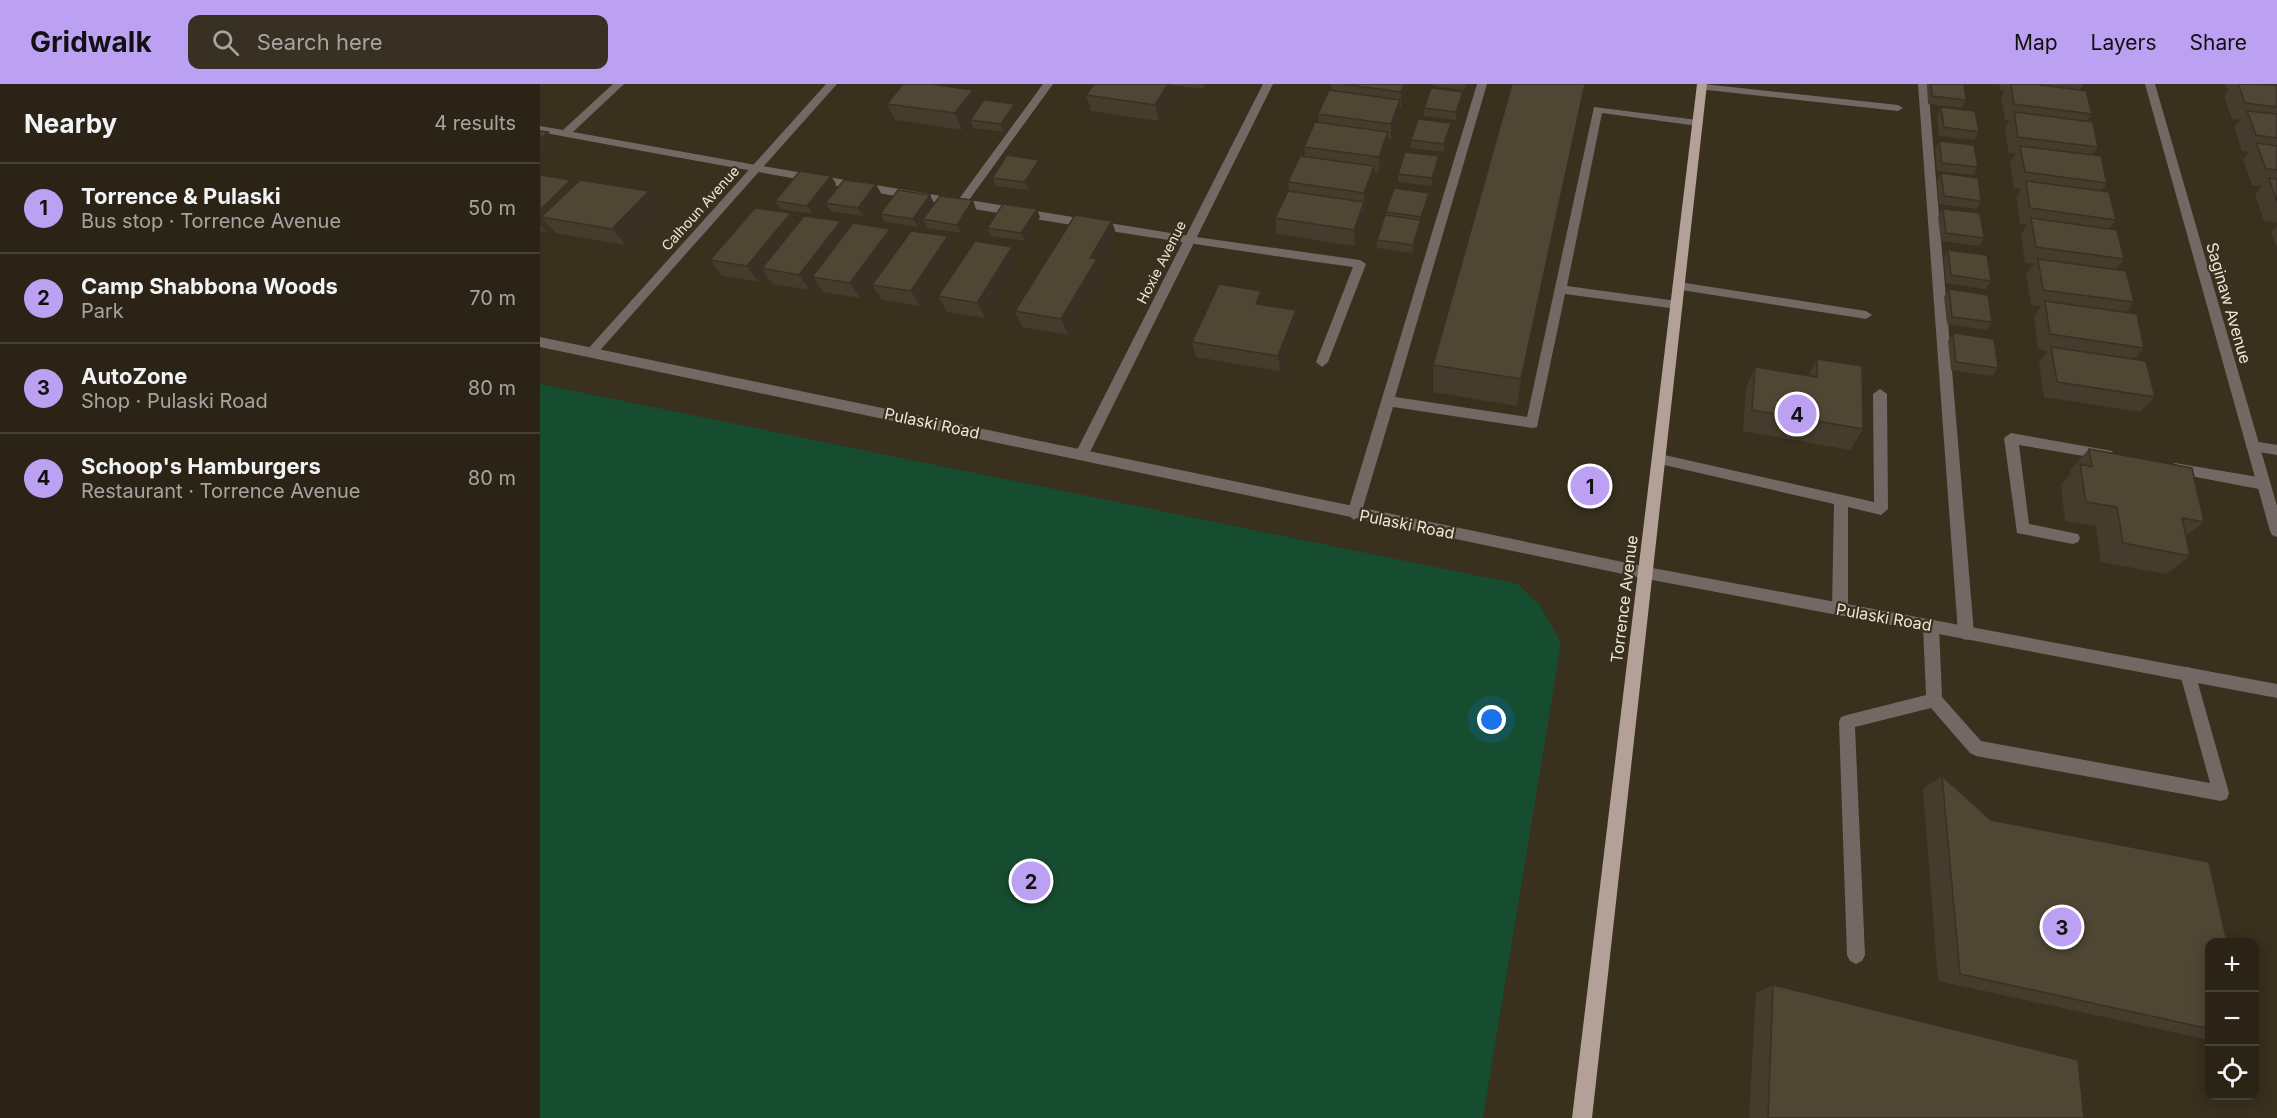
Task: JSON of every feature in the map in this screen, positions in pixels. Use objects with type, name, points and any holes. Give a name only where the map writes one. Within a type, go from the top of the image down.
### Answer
[{"type":"main road","name":"Torrence Avenue","points":[[1582,1118],[1702,85]]},
{"type":"street","points":[[566,133],[620,84]]},
{"type":"street","name":"Calhoun Avenue","points":[[591,352],[832,84]]},
{"type":"street","points":[[963,201],[1048,84]]},
{"type":"street","name":"Hoxie Avenue","points":[[1082,454],[1268,84]]},
{"type":"street","points":[[1354,514],[1482,84]]},
{"type":"street","points":[[1923,84],[1966,633]]},
{"type":"street","name":"Saginaw Avenue","points":[[2150,84],[2277,531]]},
{"type":"street","points":[[1702,85],[1898,108]]},
{"type":"street","points":[[1388,401],[1532,423],[1598,110],[1698,123]]},
{"type":"street","points":[[540,129],[756,169],[963,201],[1190,240],[1360,264],[1322,362]]},
{"type":"street","points":[[1679,286],[1866,315]]},
{"type":"street","points":[[1561,289],[1677,305]]},
{"type":"street","name":"Pulaski Road","points":[[540,342],[1082,454],[1354,514],[1647,573],[2277,691]]},
{"type":"street","points":[[1660,459],[1881,509],[1880,394]]},
{"type":"street","points":[[2073,538],[2022,529],[2011,438],[2126,459]]},
{"type":"street","points":[[2253,446],[2277,450]]},
{"type":"street","points":[[2160,465],[2264,484]]},
{"type":"street","points":[[1840,609],[1841,500]]},
{"type":"street","points":[[1931,626],[1934,700],[1976,748],[2221,793],[2188,674]]},
{"type":"street","points":[[1856,955],[1847,722],[1934,700]]},
{"type":"green space","points":[[540,384],[1518,584],[1540,605],[1561,643],[1483,1118],[540,1118]]},
{"type":"building","points":[[903,84],[930,84],[973,90],[955,113],[887,104]]},
{"type":"building","points":[[1094,84],[1168,84],[1155,105],[1086,95]]},
{"type":"building","points":[[1342,84],[1404,84],[1401,92]]},
{"type":"building","points":[[1512,84],[1585,84],[1521,379],[1433,365]]},
{"type":"building","points":[[1931,84],[1964,84],[1966,100],[1932,96]]},
{"type":"building","points":[[2011,84],[2034,84],[2086,91],[2092,114],[2014,104]]},
{"type":"building","points":[[2238,84],[2277,85],[2277,107],[2245,103]]},
{"type":"building","points":[[1431,88],[1463,92],[1456,112],[1424,108]]},
{"type":"building","points":[[1329,90],[1400,100],[1391,124],[1318,114]]},
{"type":"building","points":[[984,100],[1015,104],[1001,124],[970,120]]},
{"type":"building","points":[[1941,107],[1975,111],[1979,132],[1944,127]]},
{"type":"building","points":[[2247,111],[2277,114],[2277,138],[2256,135]]},
{"type":"building","points":[[2014,112],[2093,122],[2098,147],[2018,137]]},
{"type":"building","points":[[1418,119],[1451,123],[1444,144],[1411,140]]},
{"type":"building","points":[[1315,122],[1388,132],[1379,157],[1304,147]]},
{"type":"building","points":[[540,131],[548,132],[540,139]]},
{"type":"building","points":[[1939,141],[1974,145],[1978,167],[1942,163]]},
{"type":"building","points":[[2256,143],[2277,146],[2277,170],[2266,169]]},
{"type":"building","points":[[2020,146],[2101,156],[2107,183],[2025,172]]},
{"type":"building","points":[[1405,152],[1439,156],[1432,178],[1398,174]]},
{"type":"building","points":[[1007,155],[1039,160],[1025,182],[992,178]]},
{"type":"building","points":[[1300,156],[1374,166],[1364,193],[1288,182]]},
{"type":"building","points":[[800,171],[831,176],[807,206],[775,201]]},
{"type":"building","points":[[1941,173],[1978,178],[1981,201],[1944,196]]},
{"type":"building","points":[[540,175],[571,180],[540,210]]},
{"type":"building","points":[[2269,178],[2277,179],[2277,202]]},
{"type":"building","points":[[580,180],[649,191],[612,229],[541,217]]},
{"type":"building","points":[[844,180],[876,184],[858,208],[825,203]]},
{"type":"building","points":[[2026,181],[2109,192],[2116,220],[2030,208]]},
{"type":"building","points":[[1394,188],[1429,193],[1421,217],[1386,212]]},
{"type":"building","points":[[898,190],[930,195],[913,219],[880,214]]},
{"type":"building","points":[[1288,191],[1364,202],[1354,230],[1275,218]]},
{"type":"building","points":[[940,196],[973,200],[957,225],[923,219]]},
{"type":"building","points":[[1003,204],[1037,209],[1021,233],[987,228]]},
{"type":"building","points":[[755,208],[791,213],[747,266],[710,260]]},
{"type":"building","points":[[1943,209],[1980,213],[1984,238],[1946,233]]},
{"type":"building","points":[[1075,215],[1112,221],[1090,258],[1097,259],[1061,319],[1015,311]]},
{"type":"building","points":[[1385,215],[1421,220],[1413,245],[1377,240]]},
{"type":"building","points":[[804,216],[841,221],[799,275],[762,268]]},
{"type":"building","points":[[2031,218],[2117,230],[2124,259],[2036,247]]},
{"type":"building","points":[[853,223],[890,229],[850,283],[812,277]]},
{"type":"building","points":[[911,231],[948,236],[911,291],[872,285]]},
{"type":"building","points":[[975,241],[1012,247],[977,303],[938,296]]},
{"type":"building","points":[[1948,250],[1987,255],[1991,281],[1951,275]]},
{"type":"building","points":[[2038,259],[2126,271],[2134,302],[2043,290]]},
{"type":"building","points":[[1219,284],[1261,291],[1256,304],[1296,310],[1278,356],[1192,342]]},
{"type":"building","points":[[1949,289],[1988,295],[1992,322],[1952,317]]},
{"type":"building","points":[[2045,301],[2137,314],[2144,348],[2050,334]]},
{"type":"building","points":[[1953,333],[1994,339],[1998,368],[1956,362]]},
{"type":"building","points":[[2051,347],[2146,361],[2155,397],[2057,382]]},
{"type":"building","points":[[1817,359],[1862,366],[1863,429],[1752,410],[1755,367],[1817,377]]},
{"type":"building","points":[[2089,449],[2192,468],[2204,522],[2182,518],[2190,556],[2123,543],[2117,507],[2086,502],[2080,464],[2092,467]]},
{"type":"building","points":[[1942,776],[1991,820],[2209,862],[2226,938],[2205,938],[2205,1028],[1960,974]]},
{"type":"building","points":[[1773,985],[2078,1060],[2084,1118],[1768,1118]]},
{"type":"place","name":"Schoop's Hamburgers","points":[[1797,414]]},
{"type":"place","name":"Torrence & Pulaski","points":[[1590,486]]},
{"type":"place","name":"Camp Shabbona Woods","points":[[1031,881]]},
{"type":"place","name":"AutoZone","points":[[2062,927]]}]
